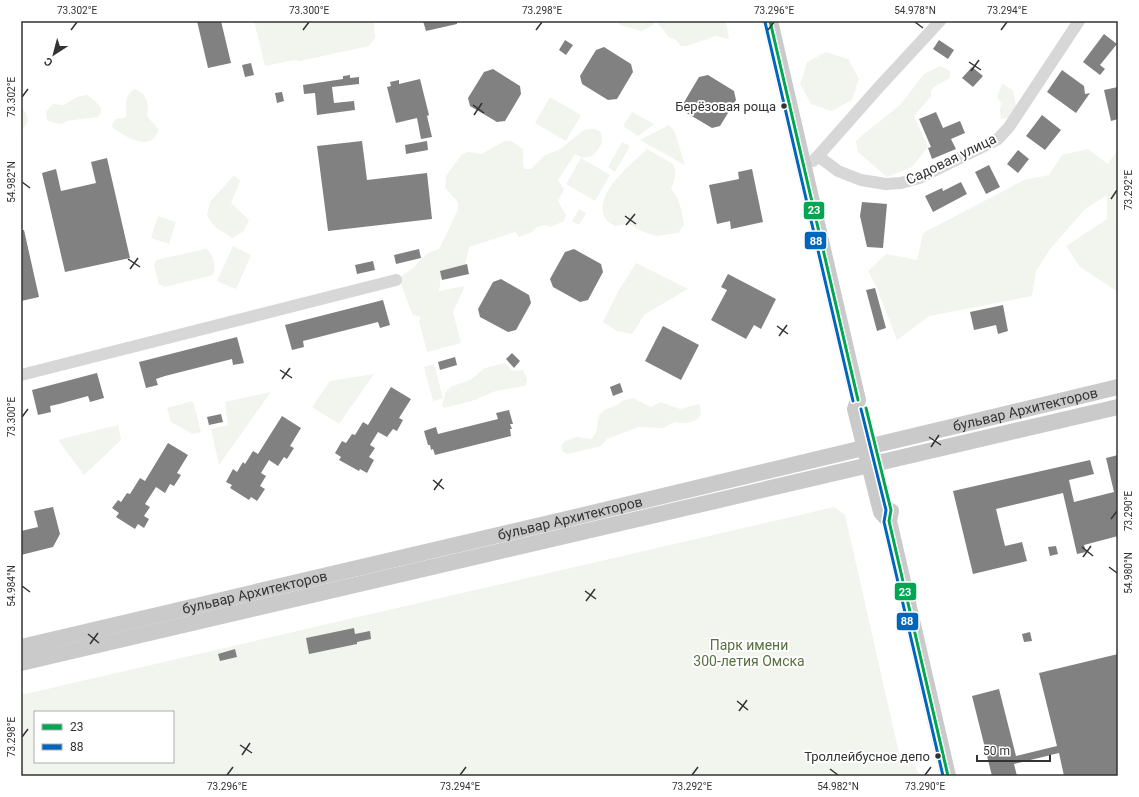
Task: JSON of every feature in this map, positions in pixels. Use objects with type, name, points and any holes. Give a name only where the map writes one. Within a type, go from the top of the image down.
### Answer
[{"type":"main road","points":[[770,21],[858,400],[866,408],[870,446],[874,464],[891,510],[889,521],[948,776]]},
{"type":"main road","name":"бульвар Архитекторов","points":[[21,647],[575,518],[1118,387]]},
{"type":"main road","name":"бульвар Архитекторов","points":[[21,663],[1118,407]]},
{"type":"street","points":[[803,166],[818,156],[940,21]]},
{"type":"street","name":"Садовая улица","points":[[818,156],[838,171],[861,180],[886,184],[901,183],[919,178],[998,139],[1009,127],[1079,21]]},
{"type":"street","points":[[21,375],[396,280]]},
{"type":"green space","points":[[254,21],[374,21],[375,38],[369,46],[300,61],[294,60],[265,66]]},
{"type":"green space","points":[[617,21],[726,21],[729,39],[716,36],[687,46],[681,46],[676,40],[668,37],[664,30],[656,22],[650,27],[641,31],[620,25]]},
{"type":"green space","points":[[826,52],[848,59],[859,79],[852,100],[832,111],[811,104],[800,84],[807,62]]},
{"type":"green space","points":[[940,66],[950,71],[950,78],[934,87],[931,91],[931,96],[914,116],[928,147],[912,167],[887,177],[858,152],[856,141],[900,105],[924,74]]},
{"type":"green space","points":[[1002,84],[1013,90],[1016,105],[1012,117],[1001,119],[1001,103],[997,97]]},
{"type":"green space","points":[[135,89],[143,94],[147,100],[147,116],[159,130],[155,137],[149,141],[144,142],[133,139],[113,128],[112,125],[116,119],[126,117],[127,98],[131,91]]},
{"type":"green space","points":[[87,95],[101,108],[101,113],[97,117],[67,121],[62,124],[47,120],[46,112],[53,104],[64,105],[77,97]]},
{"type":"green space","points":[[550,97],[581,115],[566,141],[535,123]]},
{"type":"green space","points":[[21,110],[26,113],[28,121],[21,133]]},
{"type":"green space","points":[[632,112],[654,124],[638,136],[623,126]]},
{"type":"green space","points":[[669,125],[674,130],[685,165],[640,140]]},
{"type":"green space","points":[[595,129],[601,132],[602,143],[592,156],[583,158],[575,154],[558,180],[564,189],[558,201],[566,215],[564,221],[551,227],[544,225],[537,227],[532,232],[519,237],[515,232],[469,247],[464,270],[447,273],[441,277],[439,291],[465,286],[453,312],[461,343],[427,352],[419,321],[421,317],[413,315],[399,278],[413,268],[426,254],[439,249],[447,233],[458,209],[458,202],[445,188],[446,176],[462,154],[468,152],[482,154],[504,141],[511,141],[523,149],[524,169],[531,169],[544,156],[562,148],[582,131]]},
{"type":"green space","points":[[622,142],[630,146],[615,172],[608,167]]},
{"type":"green space","points":[[647,149],[673,164],[675,176],[671,189],[679,201],[684,225],[678,233],[656,236],[627,224],[615,226],[605,218],[602,209],[604,199],[609,190],[624,171]]},
{"type":"green space","points":[[1088,149],[1108,164],[1118,149],[1118,292],[1080,267],[1066,246],[1107,219],[1107,195],[1085,209],[1050,249],[1036,271],[1032,296],[929,316],[897,340],[876,286],[868,271],[886,254],[917,260],[923,233],[1024,180],[1049,175],[1062,155]]},
{"type":"green space","points":[[581,158],[610,175],[595,201],[566,184]]},
{"type":"green space","points":[[234,175],[240,181],[231,203],[249,220],[244,231],[232,238],[215,227],[207,216],[210,202]]},
{"type":"green space","points":[[579,209],[586,213],[579,225],[572,221]]},
{"type":"green space","points":[[158,216],[176,222],[169,244],[151,238]]},
{"type":"green space","points":[[233,246],[251,255],[236,289],[217,281]]},
{"type":"green space","points":[[206,249],[211,253],[214,261],[215,269],[213,275],[165,287],[159,284],[154,266],[156,260]]},
{"type":"green space","points":[[636,263],[688,289],[645,314],[632,334],[617,331],[603,322],[619,290]]},
{"type":"green space","points":[[505,363],[513,371],[523,370],[527,380],[525,386],[496,391],[475,400],[444,408],[442,405],[446,392],[450,387],[470,380],[485,368]]},
{"type":"green space","points":[[434,364],[443,398],[433,401],[424,367]]},
{"type":"green space","points":[[374,374],[339,424],[312,407],[330,381]]},
{"type":"green space","points":[[271,392],[219,465],[211,429],[228,425],[225,402]]},
{"type":"green space","points":[[633,398],[651,407],[661,402],[680,409],[699,404],[701,413],[695,421],[682,423],[675,422],[664,428],[638,427],[607,439],[601,446],[568,454],[563,452],[561,446],[565,441],[577,437],[591,439],[596,433],[599,415],[604,410],[617,405],[622,401]]},
{"type":"green space","points":[[193,401],[201,432],[193,434],[171,422],[167,408]]},
{"type":"green space","points":[[118,425],[121,440],[84,475],[58,440]]},
{"type":"green space","name":"Парк имени 300-летия Омска","points":[[834,507],[845,515],[899,753],[910,753],[921,776],[21,776],[21,695]]},
{"type":"building","points":[[197,21],[221,21],[231,63],[208,68]]},
{"type":"building","points":[[423,21],[457,21],[457,24],[426,31]]},
{"type":"building","points":[[1104,34],[1117,44],[1100,65],[1105,69],[1100,75],[1083,62]]},
{"type":"building","points":[[565,40],[573,45],[566,55],[559,50]]},
{"type":"building","points":[[939,40],[954,50],[948,59],[933,49]]},
{"type":"building","points":[[604,47],[631,64],[633,72],[617,99],[608,100],[582,84],[580,76],[596,50]]},
{"type":"building","points":[[251,63],[254,75],[245,77],[242,65]]},
{"type":"building","points":[[972,67],[983,76],[973,87],[962,78]]},
{"type":"building","points":[[493,69],[520,86],[521,94],[505,121],[497,122],[470,106],[468,98],[484,72]]},
{"type":"building","points":[[1062,70],[1084,86],[1085,94],[1090,93],[1076,113],[1047,92]]},
{"type":"building","points":[[350,75],[350,78],[359,77],[359,84],[332,87],[334,103],[354,101],[355,110],[317,115],[315,93],[304,94],[303,85],[343,79],[343,76]]},
{"type":"building","points":[[708,75],[734,91],[736,100],[720,126],[712,128],[685,112],[683,104],[699,77]]},
{"type":"building","points":[[420,79],[429,115],[427,116],[432,137],[421,139],[417,118],[396,123],[387,87],[391,86],[390,82],[399,80],[399,84]]},
{"type":"building","points":[[1118,87],[1118,119],[1111,121],[1104,90]]},
{"type":"building","points":[[282,92],[284,101],[277,103],[275,93]]},
{"type":"building","points":[[936,112],[943,128],[960,121],[965,133],[951,139],[956,149],[932,159],[928,148],[931,147],[919,119]]},
{"type":"building","points":[[1042,115],[1061,130],[1045,150],[1026,136]]},
{"type":"building","points":[[362,141],[367,180],[427,173],[432,219],[328,231],[317,146]]},
{"type":"building","points":[[427,141],[428,150],[406,154],[405,145]]},
{"type":"building","points":[[1018,150],[1029,159],[1018,173],[1007,164]]},
{"type":"building","points":[[107,158],[130,258],[65,272],[42,173],[56,169],[61,191],[96,183],[91,162]]},
{"type":"building","points":[[989,165],[1000,187],[986,194],[975,172]]},
{"type":"building","points":[[752,169],[763,222],[731,229],[730,221],[717,224],[709,185],[739,179],[738,172]]},
{"type":"building","points":[[961,182],[967,194],[933,212],[925,196],[942,188],[943,191]]},
{"type":"building","points":[[862,202],[887,204],[883,248],[867,247],[860,216]]},
{"type":"building","points":[[21,230],[24,230],[39,297],[21,301]]},
{"type":"building","points":[[419,249],[421,258],[396,264],[394,255]]},
{"type":"building","points":[[574,249],[601,264],[603,272],[588,300],[580,302],[553,287],[550,279],[565,252]]},
{"type":"building","points":[[373,261],[375,270],[357,274],[355,265]]},
{"type":"building","points":[[467,264],[469,274],[442,280],[440,271]]},
{"type":"building","points":[[728,274],[776,299],[761,329],[754,325],[746,339],[711,320],[727,290],[721,287]]},
{"type":"building","points":[[501,279],[529,295],[531,303],[516,330],[508,332],[480,317],[478,309],[493,282]]},
{"type":"building","points":[[875,288],[886,328],[877,331],[866,290]]},
{"type":"building","points":[[383,300],[390,325],[380,328],[378,322],[303,341],[304,347],[292,350],[285,325]]},
{"type":"building","points":[[1003,305],[1008,331],[998,334],[996,325],[974,330],[970,312]]},
{"type":"building","points":[[663,326],[699,345],[681,380],[645,361]]},
{"type":"building","points":[[237,337],[244,363],[233,365],[232,359],[165,376],[156,379],[158,385],[146,388],[139,362]]},
{"type":"building","points":[[512,353],[520,361],[514,368],[506,359]]},
{"type":"building","points":[[455,357],[457,365],[440,370],[438,362]]},
{"type":"building","points":[[97,373],[104,398],[90,402],[88,396],[50,406],[51,412],[38,415],[32,390]]},
{"type":"building","points":[[620,383],[623,392],[613,396],[610,387]]},
{"type":"building","points":[[391,387],[411,399],[399,418],[403,420],[397,431],[393,429],[387,437],[378,432],[370,445],[375,448],[369,457],[374,460],[367,473],[360,469],[359,471],[339,460],[341,457],[335,453],[342,441],[346,443],[352,434],[355,435],[363,422],[368,425]]},
{"type":"building","points":[[509,410],[513,424],[510,424],[512,429],[510,429],[511,436],[435,455],[433,449],[431,450],[430,445],[428,445],[424,431],[436,427],[438,434],[498,419],[496,413]]},
{"type":"building","points":[[221,414],[223,422],[209,425],[207,417]]},
{"type":"building","points":[[282,416],[301,428],[290,446],[294,448],[287,459],[284,457],[278,466],[269,460],[261,473],[266,476],[260,486],[265,489],[257,501],[251,497],[249,500],[230,488],[232,485],[226,482],[233,469],[237,472],[243,462],[245,464],[253,451],[258,454]]},
{"type":"building","points":[[168,443],[188,455],[177,473],[181,475],[174,486],[170,484],[165,493],[156,487],[145,504],[150,507],[144,516],[149,519],[144,528],[138,524],[135,529],[116,517],[119,513],[112,508],[118,500],[121,502],[127,493],[130,494],[140,478],[145,481]]},
{"type":"building","points":[[1118,455],[1118,536],[1084,545],[1086,552],[1077,554],[1063,493],[996,509],[1005,546],[1022,542],[1027,561],[973,574],[953,491],[1090,460],[1094,474],[1069,480],[1074,502],[1114,492],[1106,458]]},
{"type":"building","points":[[53,507],[60,534],[53,547],[21,555],[21,531],[38,527],[34,511]]},
{"type":"building","points":[[1056,546],[1058,554],[1050,556],[1048,547]]},
{"type":"building","points":[[354,628],[355,634],[370,631],[371,639],[357,642],[357,644],[309,654],[306,638]]},
{"type":"building","points":[[1030,632],[1032,641],[1024,642],[1022,634]]},
{"type":"building","points":[[235,649],[237,657],[220,661],[218,654]]},
{"type":"building","points":[[1118,654],[1118,776],[1064,776],[1059,753],[1014,764],[1017,776],[992,776],[972,696],[999,689],[1016,756],[1057,746],[1039,673]]},
{"type":"transit line","name":"23","points":[[770,21],[858,400]]},
{"type":"transit line","name":"88","points":[[765,22],[853,401]]},
{"type":"transit line","name":"23","points":[[866,408],[891,510],[889,521],[948,776]]},
{"type":"transit line","name":"88","points":[[861,409],[886,510],[884,522],[943,776]]},
{"type":"place","name":"Берёзовая роща","points":[[784,106]]},
{"type":"place","name":"Троллейбусное депо","points":[[938,756]]}]
